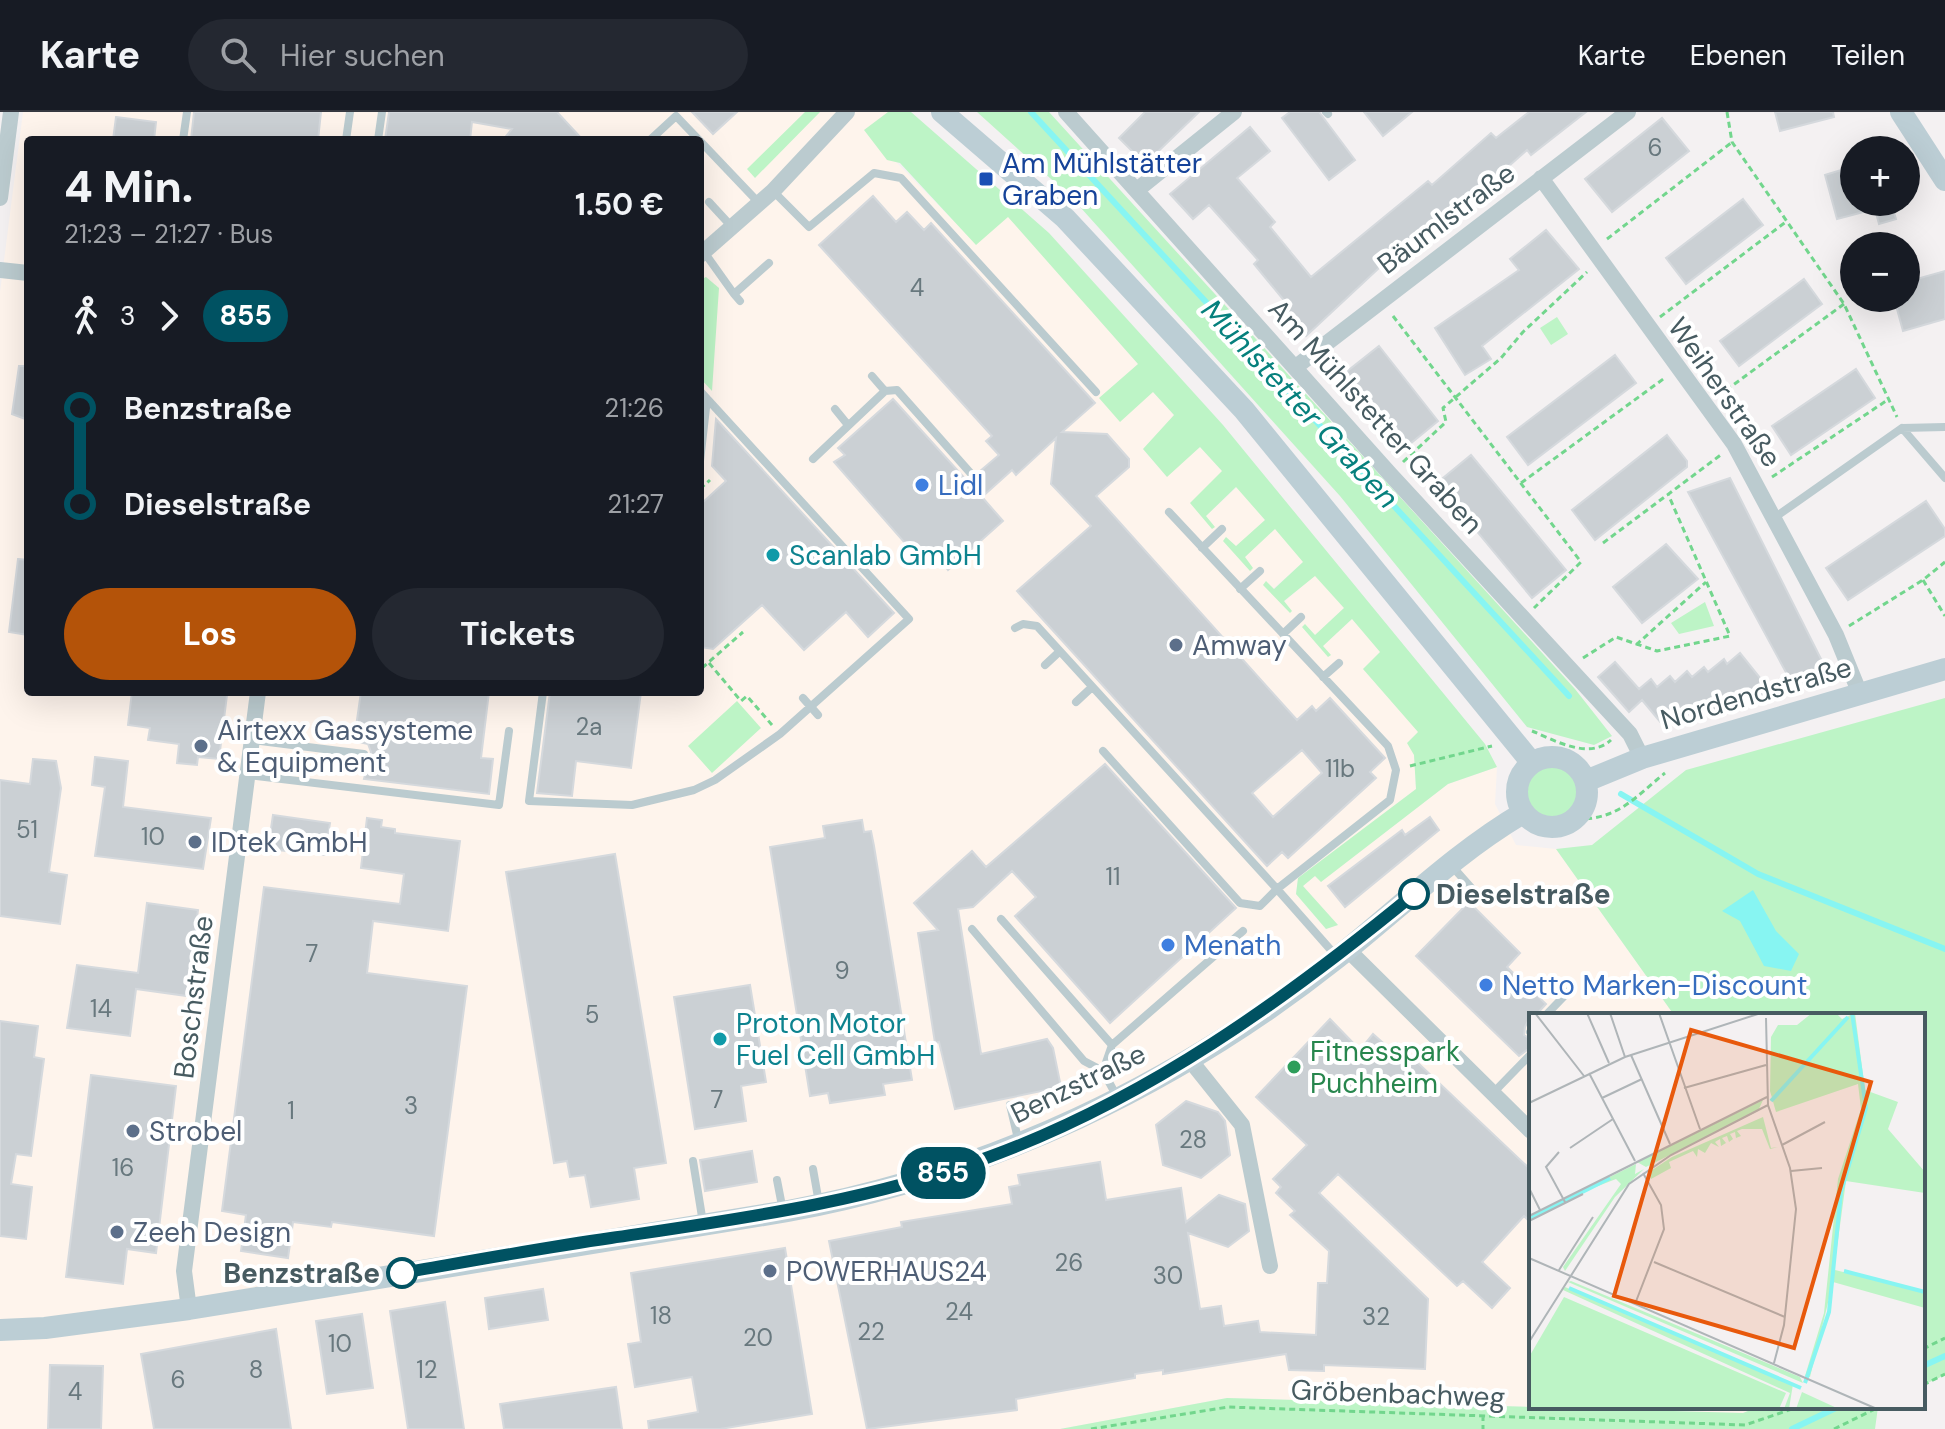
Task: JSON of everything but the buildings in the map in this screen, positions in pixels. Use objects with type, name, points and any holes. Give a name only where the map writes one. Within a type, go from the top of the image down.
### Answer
[{"type":"street","points":[[0,198],[11,112]]},
{"type":"street","points":[[704,251],[760,204],[847,112]]},
{"type":"street","points":[[942,112],[1065,218],[1244,410],[1532,763]]},
{"type":"street","name":"Am Mühlstetter Graben","points":[[1066,112],[1297,366],[1390,474],[1524,617],[1639,749]]},
{"type":"street","points":[[1137,190],[1234,112]]},
{"type":"street","name":"Bäumlstraße","points":[[1297,366],[1628,112]]},
{"type":"street","points":[[1901,112],[1945,180]]},
{"type":"street","name":"Weiherstraße","points":[[1541,178],[1734,444],[1836,635],[1860,694]]},
{"type":"street","points":[[0,270],[24,273]]},
{"type":"street","name":"Nordendstraße","points":[[1586,781],[1639,749],[1860,694],[1945,669]]},
{"type":"street","name":"Boschstraße","points":[[189,1309],[184,1271],[247,775],[260,701]]},
{"type":"street","points":[[1559,757],[1576,765],[1586,781],[1588,798],[1576,819],[1552,828],[1536,824],[1523,813],[1517,786],[1532,763],[1559,757]]},
{"type":"street","name":"Benzstraße","points":[[0,1330],[45,1328],[189,1309],[820,1205],[938,1163],[1019,1145],[1118,1099],[1190,1060],[1342,954],[1451,864],[1523,813]]},
{"type":"street","points":[[1342,954],[1529,1129]]},
{"type":"street","name":"Benzstraße","points":[[1190,1060],[1242,1125],[1270,1266]]},
{"type":"lane","points":[[184,136],[187,112]]},
{"type":"lane","points":[[347,136],[350,112]]},
{"type":"lane","points":[[379,136],[382,112]]},
{"type":"lane","points":[[654,136],[676,116],[694,136]]},
{"type":"lane","points":[[704,146],[760,204]]},
{"type":"lane","points":[[773,191],[809,227],[874,173],[901,178],[1096,392]]},
{"type":"lane","points":[[709,202],[733,228]]},
{"type":"lane","points":[[704,256],[737,297],[769,263]]},
{"type":"lane","points":[[872,376],[885,391]]},
{"type":"lane","points":[[813,459],[885,391],[897,390],[974,477]]},
{"type":"lane","points":[[542,696],[529,801],[610,806],[684,793],[727,774],[814,711],[909,619],[704,397]]},
{"type":"lane","points":[[835,409],[848,425]]},
{"type":"lane","points":[[1774,518],[1902,428],[1945,427]]},
{"type":"lane","points":[[1902,428],[1945,478]]},
{"type":"lane","points":[[1103,751],[1240,903],[1260,906],[1277,889],[1390,800],[1396,770],[1388,746],[1169,512]]},
{"type":"lane","points":[[1202,548],[1222,529]]},
{"type":"lane","points":[[1240,589],[1260,571]]},
{"type":"lane","points":[[1283,634],[1301,617]]},
{"type":"lane","points":[[1015,628],[1023,624],[1037,626],[1277,889],[1342,954]]},
{"type":"lane","points":[[1045,665],[1059,652]]},
{"type":"lane","points":[[1323,677],[1339,663]]},
{"type":"lane","points":[[1076,702],[1091,688]]},
{"type":"lane","points":[[803,698],[814,711]]},
{"type":"lane","points":[[247,775],[499,805],[509,731]]},
{"type":"lane","points":[[252,740],[364,754]]},
{"type":"lane","points":[[1451,864],[1482,900]]},
{"type":"lane","points":[[1001,919],[1112,1045]]},
{"type":"lane","points":[[972,929],[1084,1061],[1103,1071],[1118,1099]]},
{"type":"lane","points":[[1103,1071],[1112,1045],[1243,931]]},
{"type":"lane","points":[[1548,1013],[1572,988]]},
{"type":"lane","points":[[1492,1094],[1529,1056]]},
{"type":"lane","points":[[1010,1105],[1019,1145]]},
{"type":"lane","points":[[693,1161],[703,1224]]},
{"type":"lane","points":[[813,1169],[820,1205]]},
{"type":"lane","points":[[777,1180],[783,1211]]},
{"type":"path","points":[[1727,112],[1732,142],[1840,298]]},
{"type":"path","points":[[1390,474],[1446,422],[1443,408],[1501,358],[1595,256],[1732,142]]},
{"type":"path","points":[[1648,327],[1787,221]]},
{"type":"path","points":[[1381,300],[1581,566],[1524,617]]},
{"type":"path","points":[[1706,406],[1840,307]]},
{"type":"path","points":[[1848,312],[1902,428]]},
{"type":"path","points":[[1521,483],[1679,368]]},
{"type":"path","points":[[1759,486],[1889,398]]},
{"type":"path","points":[[1603,543],[1734,444]]},
{"type":"path","points":[[704,485],[710,480]]},
{"type":"path","points":[[1568,668],[1616,637],[1657,651],[1730,636],[1668,494]]},
{"type":"path","points":[[1836,635],[1923,580],[1945,562]]},
{"type":"path","points":[[1923,580],[1945,616]]},
{"type":"path","points":[[1636,645],[1706,582]]},
{"type":"path","points":[[704,667],[743,632]]},
{"type":"path","points":[[709,663],[741,701],[747,696],[780,734]]},
{"type":"path","points":[[1530,731],[1583,749],[1605,746],[1612,740],[1639,749]]},
{"type":"path","points":[[1396,770],[1497,745]]},
{"type":"path","points":[[1576,819],[1599,820],[1622,810],[1638,795]]},
{"type":"path","points":[[1925,1348],[1945,1338]]},
{"type":"path","points":[[1925,1384],[1945,1374]]},
{"type":"path","name":"Gröbenbachweg","points":[[1091,1429],[1228,1407],[1745,1425],[1792,1409]]},
{"type":"path","points":[[1834,1429],[1875,1409]]},
{"type":"path","points":[[1483,1415],[1483,1429]]},
{"type":"shaded area","points":[[23,112],[805,112],[748,169],[755,177],[820,112],[888,112],[865,130],[976,244],[1008,216],[1138,364],[1153,392],[1175,416],[1143,449],[1166,476],[1200,447],[1222,471],[1206,516],[1237,487],[1265,520],[1236,547],[1244,558],[1275,528],[1304,561],[1273,589],[1284,602],[1315,575],[1344,608],[1315,635],[1305,625],[1302,627],[1328,656],[1323,646],[1352,619],[1381,652],[1363,669],[1419,732],[1414,755],[1416,789],[1298,878],[1296,894],[1326,929],[1338,925],[1303,886],[1315,876],[1321,881],[1448,784],[1497,767],[1495,804],[1516,845],[1556,849],[1673,1013],[1529,1013],[1529,1407],[1227,1398],[1060,1429],[0,1429],[0,292]]},
{"type":"shaded area","points":[[1606,1409],[1753,1409],[1743,1413]]},
{"type":"green space","points":[[805,112],[820,112],[755,178],[747,169]]},
{"type":"green space","points":[[888,112],[911,112],[1049,233],[1223,425],[1485,744],[1497,767],[1448,784],[1321,882],[1315,876],[1303,886],[1338,925],[1326,929],[1296,894],[1298,878],[1416,789],[1414,755],[1407,743],[1418,732],[1363,669],[1380,652],[1352,619],[1323,646],[1331,655],[1328,657],[1302,627],[1305,624],[1315,635],[1344,608],[1315,576],[1284,601],[1292,611],[1290,613],[1263,585],[1266,581],[1274,589],[1303,562],[1275,529],[1245,557],[1253,568],[1250,571],[1223,541],[1226,537],[1236,546],[1265,520],[1236,487],[1206,516],[1215,527],[1212,529],[1190,503],[1222,471],[1200,447],[1167,477],[1143,449],[1174,415],[1153,392],[1120,422],[1099,398],[1138,364],[1008,217],[976,245],[900,163],[887,160],[864,130]]},
{"type":"green space","points":[[977,112],[1049,112],[1575,689],[1612,736],[1594,745],[1527,727],[1340,496],[1072,198]]},
{"type":"green space","points":[[704,278],[719,288],[712,391],[704,382]]},
{"type":"green space","points":[[1557,317],[1568,334],[1551,345],[1540,328]]},
{"type":"green space","points":[[1705,602],[1714,626],[1679,634],[1671,623]]},
{"type":"green space","points":[[1945,698],[1945,1375],[1925,1384],[1925,1013],[1673,1013],[1556,849],[1592,845],[1686,770]]},
{"type":"green space","points":[[737,701],[761,728],[712,773],[688,746]]},
{"type":"green space","points":[[1552,765],[1572,773],[1580,793],[1572,813],[1552,821],[1532,813],[1524,793],[1532,773]]},
{"type":"green space","points":[[1227,1398],[1743,1413],[1753,1409],[1878,1409],[1875,1429],[1060,1429]]},
{"type":"water","points":[[1753,890],[1776,931],[1799,954],[1791,971],[1764,966],[1740,921],[1722,911]]},
{"type":"waterway","name":"Mühlstetter Graben","points":[[1031,112],[1569,696]]},
{"type":"waterway","name":"Mühlstetter Graben","points":[[1621,794],[1758,874],[1945,949]]},
{"type":"waterway","points":[[1925,1365],[1945,1356]]},
{"type":"waterway","points":[[1792,1429],[1834,1409]]},
{"type":"bus line","name":"855","points":[[402,1273],[820,1205],[988,1158],[1118,1099],[1206,1050],[1337,958],[1414,894]]},
{"type":"place","name":"Am Mühlstätter Graben","points":[[986,179]]},
{"type":"place","name":"Lidl","points":[[922,485]]},
{"type":"place","name":"Scanlab GmbH","points":[[773,555]]},
{"type":"place","name":"Amway","points":[[1176,645]]},
{"type":"place","name":"Airtexx Gassysteme & Equipment","points":[[201,746]]},
{"type":"place","name":"IDtek GmbH","points":[[195,842]]},
{"type":"place","name":"Dieselstraße","points":[[1414,894]]},
{"type":"place","name":"Menath","points":[[1168,945]]},
{"type":"place","name":"Netto Marken-Discount","points":[[1486,985]]},
{"type":"place","name":"Proton Motor Fuel Cell GmbH","points":[[720,1039]]},
{"type":"place","name":"Fitnesspark Puchheim","points":[[1294,1067]]},
{"type":"place","name":"Strobel","points":[[133,1131]]},
{"type":"place","name":"Zeeh Design","points":[[117,1232]]},
{"type":"place","name":"POWERHAUS24","points":[[770,1271]]},
{"type":"place","name":"Benzstraße","points":[[402,1273]]}]
